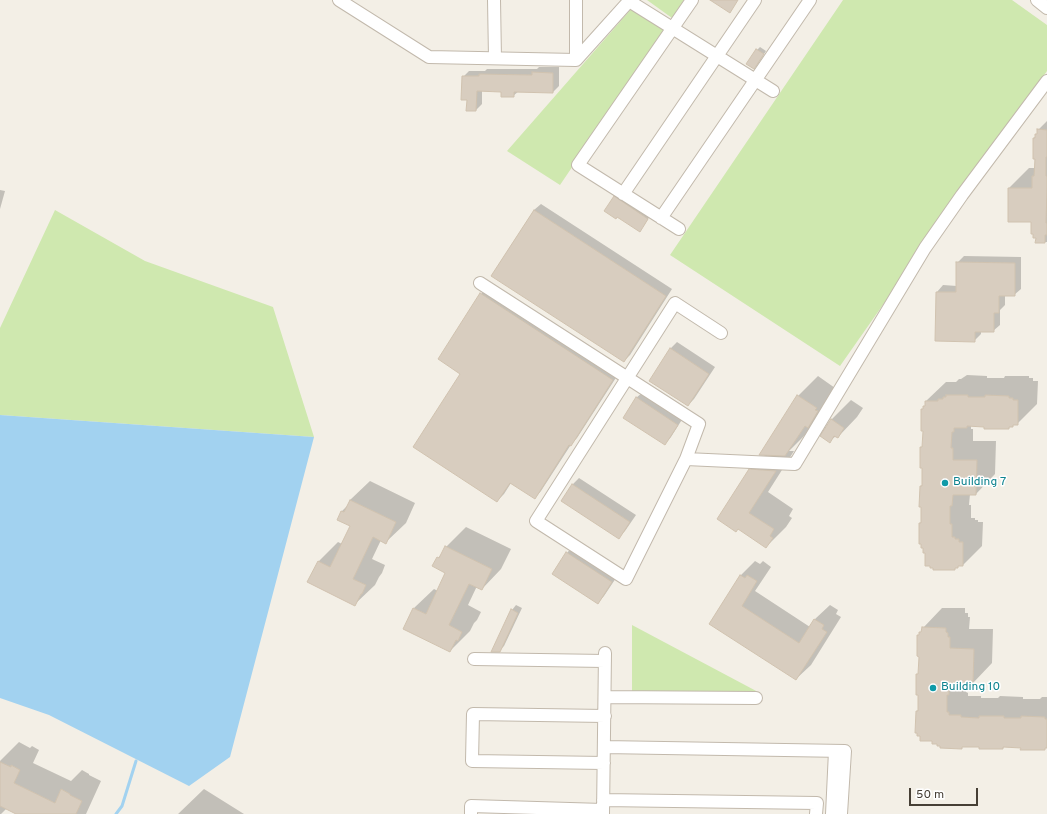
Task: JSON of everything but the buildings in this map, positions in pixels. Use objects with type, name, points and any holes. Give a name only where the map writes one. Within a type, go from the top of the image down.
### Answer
[{"type":"street","points":[[339,0],[428,57],[576,60],[629,0],[773,91]]},
{"type":"street","points":[[494,0],[495,58]]},
{"type":"street","points":[[576,0],[576,60]]},
{"type":"street","points":[[679,229],[578,165],[692,0]]},
{"type":"street","points":[[623,194],[755,0]]},
{"type":"street","points":[[661,218],[810,0]]},
{"type":"street","points":[[1037,0],[1047,8]]},
{"type":"street","points":[[692,460],[795,464],[925,248],[962,195],[1047,81]]},
{"type":"street","points":[[480,282],[627,378],[698,424],[692,460],[626,579],[536,521],[627,378],[675,303],[721,333]]},
{"type":"street","points":[[474,659],[605,657],[603,808]]},
{"type":"street","points":[[605,697],[756,698]]},
{"type":"street","points":[[604,763],[472,761],[473,714],[605,716]]},
{"type":"street","points":[[604,747],[845,751],[841,814]]},
{"type":"street","points":[[832,814],[835,751]]},
{"type":"street","points":[[471,814],[471,806],[603,808],[817,803],[816,814]]},
{"type":"green space","points":[[647,0],[684,0],[672,18]]},
{"type":"green space","points":[[843,0],[1012,0],[1047,25],[1047,71],[840,366],[670,255]]},
{"type":"green space","points":[[632,8],[665,30],[560,185],[507,151]]},
{"type":"green space","points":[[55,210],[145,261],[273,307],[314,437],[0,415],[0,328]]},
{"type":"green space","points":[[632,625],[760,693],[632,692]]},
{"type":"water","points":[[0,415],[314,437],[230,757],[189,786],[49,715],[0,698]]},
{"type":"waterway","points":[[116,814],[122,806],[136,761]]},
{"type":"place","name":"Building 7","points":[[945,483]]},
{"type":"place","name":"Building 10","points":[[933,688]]}]
